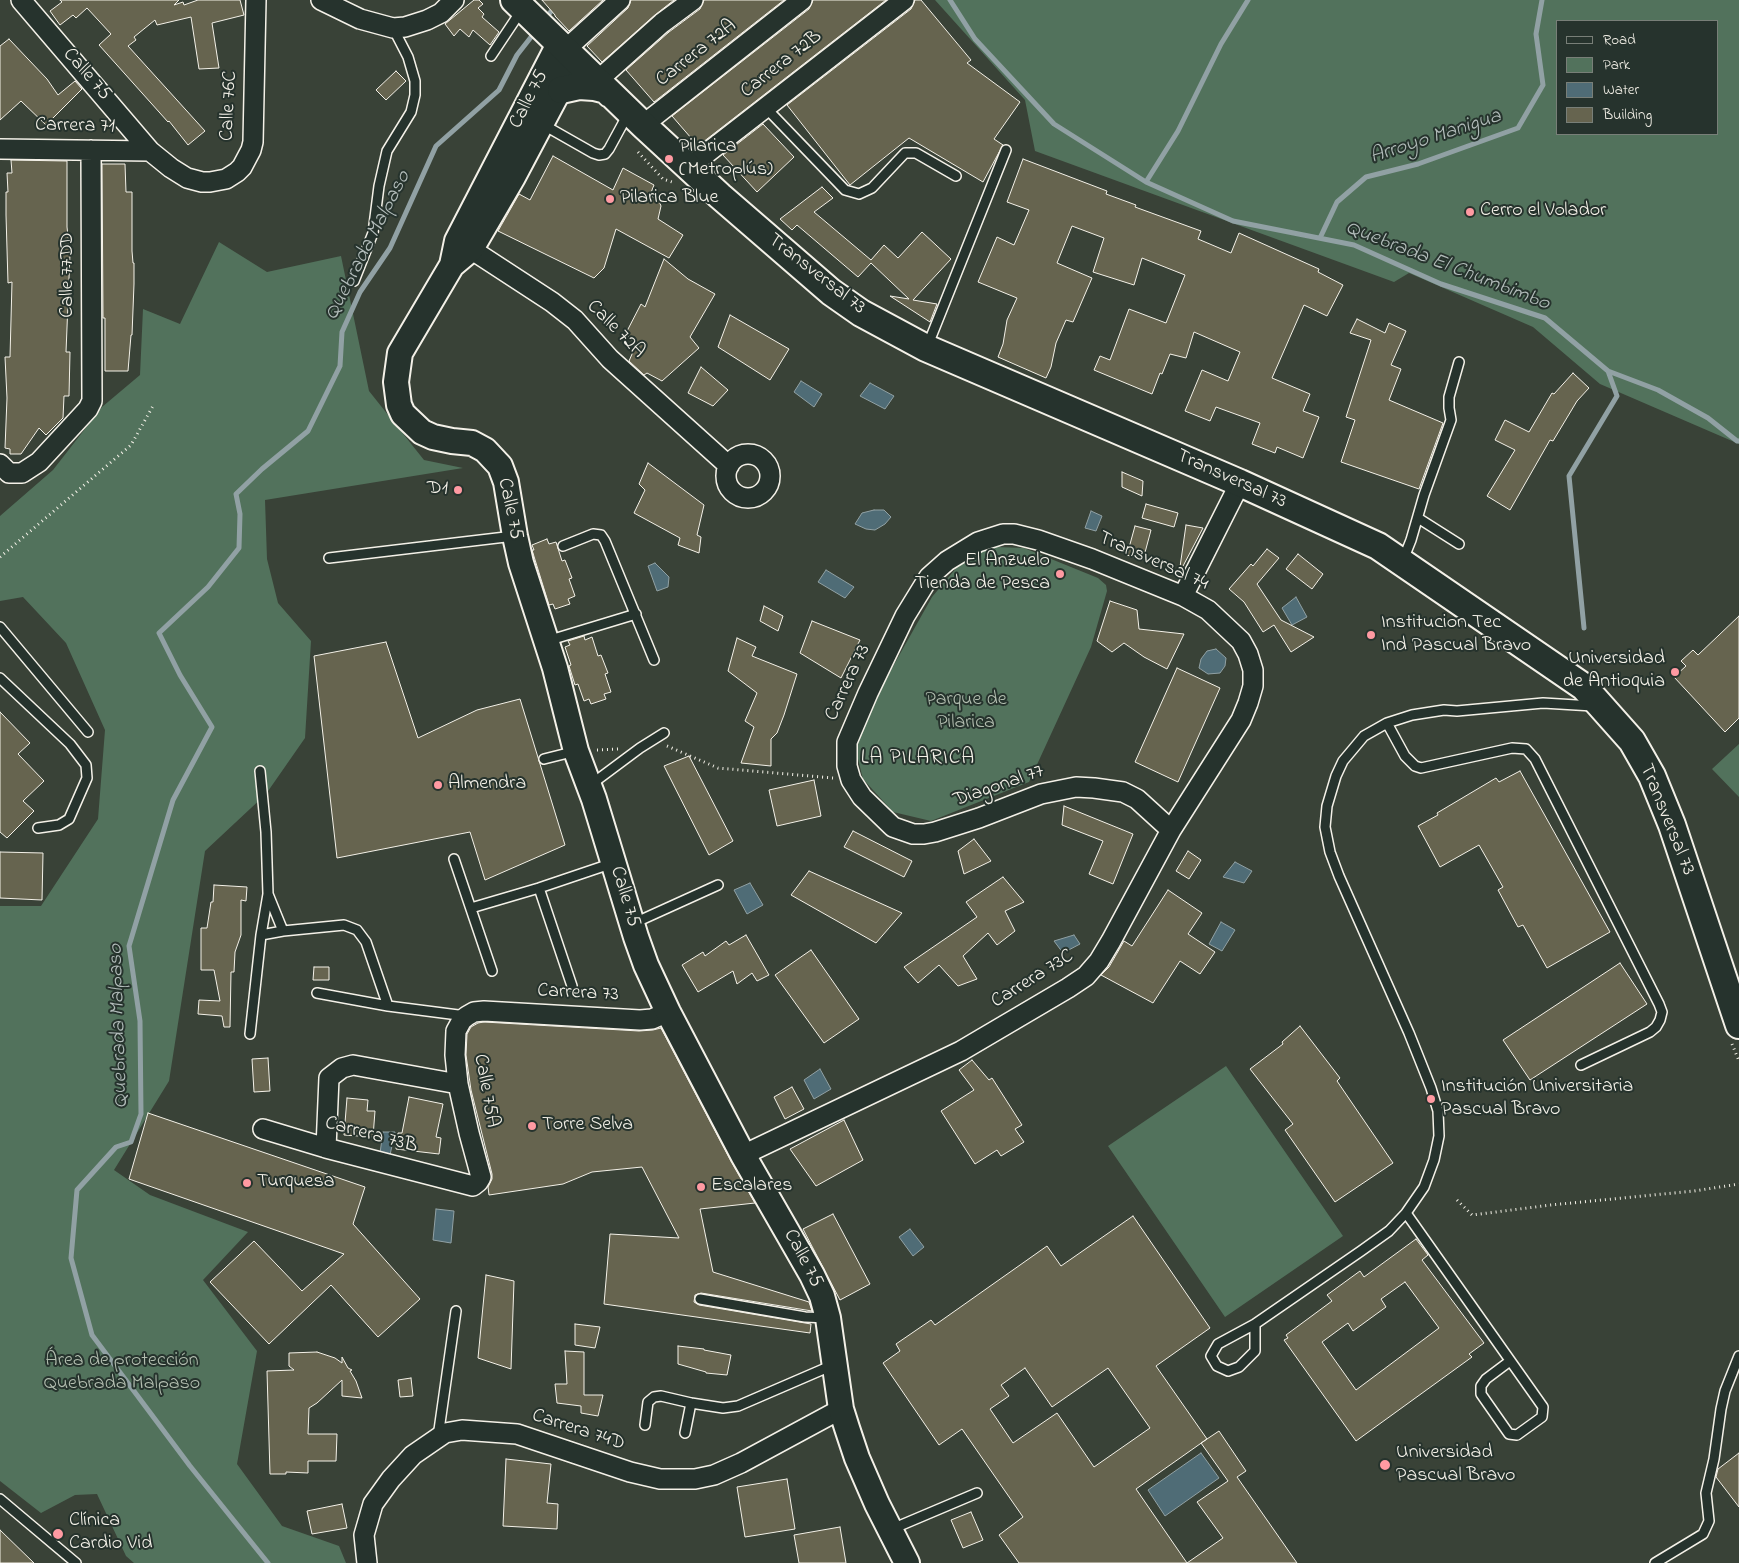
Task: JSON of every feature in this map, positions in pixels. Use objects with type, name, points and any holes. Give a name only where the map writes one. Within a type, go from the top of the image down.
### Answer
[{"type":"main road","name":"Transversal 73","points":[[522,8],[720,196],[831,292],[861,313],[926,348],[1240,483],[1378,546],[1584,687],[1632,741],[1652,776],[1672,825],[1735,1033]]},
{"type":"main road","points":[[561,90],[579,86],[606,90],[630,112]]},
{"type":"street","name":"Calle 75","points":[[21,0],[150,151]]},
{"type":"street","name":"Calle 76C","points":[[150,151],[179,173],[202,182],[218,181],[242,167],[249,157],[253,142],[256,0]]},
{"type":"street","points":[[321,0],[360,19],[376,25],[393,28],[404,27],[427,20],[441,13],[454,0]]},
{"type":"street","points":[[562,47],[620,0]]},
{"type":"street","points":[[597,81],[662,24],[693,0]]},
{"type":"street","name":"Carrera 72A","points":[[630,112],[802,0]]},
{"type":"street","name":"Carrera 72B","points":[[689,167],[765,106],[904,0]]},
{"type":"street","name":"Calle 75","points":[[518,145],[542,124],[561,90],[562,47]]},
{"type":"street","name":"Calle 75","points":[[562,47],[518,145],[464,245],[400,353],[396,382],[399,405],[403,414],[422,432],[433,437],[472,443],[485,450],[500,466],[506,482],[515,536],[527,584],[555,668],[576,751],[646,965],[668,1012],[744,1155],[822,1296],[828,1318],[842,1409],[858,1458],[889,1530],[907,1563]]},
{"type":"street","name":"Carrera 71","points":[[0,149],[150,151]]},
{"type":"street","name":"Calle 77DD","points":[[0,464],[9,473],[22,473],[39,462],[88,409],[92,401],[91,150]]},
{"type":"street","name":"Calle 72A","points":[[464,245],[552,302],[575,320],[610,359],[729,466]]},
{"type":"street","points":[[1183,596],[1240,483]]},
{"type":"street","name":"Carrera 73","points":[[851,780],[847,766],[847,742],[854,722],[905,616],[928,577],[960,552],[991,537],[1014,534],[1038,540]]},
{"type":"street","name":"Transversal 74","points":[[1038,540],[1092,559],[1183,596],[1208,610],[1241,641]]},
{"type":"street","name":"Carrera 73C","points":[[744,1155],[960,1050],[1086,976],[1100,961],[1170,830],[1241,720],[1253,686],[1253,670],[1241,641]]},
{"type":"street","name":"Diagonal 77","points":[[851,780],[862,797],[882,818],[893,827],[913,834],[935,832],[979,818],[1041,794],[1076,787],[1123,792],[1137,799],[1170,830]]},
{"type":"street","name":"Carrera 73","points":[[475,1013],[640,1020],[652,1019],[668,1012]]},
{"type":"street","name":"Calle 75A","points":[[467,1186],[473,1186],[481,1177],[458,1084],[455,1055],[456,1036],[459,1025],[475,1013]]},
{"type":"street","points":[[326,1148],[329,1078],[342,1068],[353,1065],[458,1084]]},
{"type":"street","name":"Carrera 73B","points":[[263,1130],[467,1186]]},
{"type":"street","name":"Carrera 74D","points":[[367,1563],[364,1535],[373,1504],[391,1480],[413,1456],[445,1433],[462,1430],[517,1434],[630,1472],[660,1479],[695,1480],[714,1475],[741,1463],[842,1409]]},
{"type":"lane","points":[[491,56],[522,8]]},
{"type":"lane","points":[[354,281],[373,233],[379,186],[388,151],[411,112],[415,95],[415,81],[408,57],[393,28]]},
{"type":"lane","points":[[765,106],[844,190],[859,194],[872,188],[905,154],[916,153],[956,176]]},
{"type":"lane","points":[[542,124],[599,155],[605,154],[609,149],[630,112]]},
{"type":"lane","points":[[926,348],[1006,150]]},
{"type":"lane","points":[[1402,562],[1412,540],[1424,495],[1451,420],[1449,398],[1459,362]]},
{"type":"lane","points":[[1418,518],[1459,544]]},
{"type":"lane","points":[[563,546],[593,534],[601,535],[654,660]]},
{"type":"lane","points":[[329,558],[515,536]]},
{"type":"lane","points":[[546,641],[636,614]]},
{"type":"lane","points":[[0,627],[88,732]]},
{"type":"lane","points":[[0,678],[70,744],[86,766],[87,778],[69,819],[59,825],[38,828]]},
{"type":"lane","points":[[1255,1324],[1255,1351],[1239,1367],[1228,1371],[1217,1366],[1211,1356],[1218,1344],[1255,1324],[1360,1251],[1389,1230],[1406,1213],[1424,1188],[1434,1160],[1439,1136],[1438,1111],[1431,1088],[1330,852],[1325,827],[1327,806],[1336,776],[1343,761],[1364,736],[1388,723],[1412,716],[1444,710],[1457,711],[1543,703],[1602,707]]},
{"type":"lane","points":[[1388,723],[1409,762],[1421,768],[1512,748],[1526,750],[1536,759],[1662,1012],[1656,1027],[1650,1032],[1581,1065]]},
{"type":"lane","points":[[589,786],[640,748],[664,733]]},
{"type":"lane","points":[[544,759],[576,751]]},
{"type":"lane","points":[[250,1034],[261,935],[268,894],[266,832],[260,771]]},
{"type":"lane","points":[[454,859],[492,971]]},
{"type":"lane","points":[[471,908],[613,863]]},
{"type":"lane","points":[[632,924],[718,885]]},
{"type":"lane","points":[[538,888],[572,986]]},
{"type":"lane","points":[[268,894],[283,931]]},
{"type":"lane","points":[[261,935],[344,925],[357,930],[366,942],[388,1006]]},
{"type":"lane","points":[[316,993],[388,1006],[475,1013]]},
{"type":"lane","points":[[1406,1213],[1543,1407],[1542,1417],[1518,1434],[1509,1434],[1481,1394],[1481,1386],[1486,1380],[1510,1361]]},
{"type":"lane","points":[[700,1299],[805,1317],[828,1318]]},
{"type":"lane","points":[[438,1437],[456,1311]]},
{"type":"lane","points":[[1655,1563],[1703,1534],[1709,1521],[1706,1493],[1714,1458],[1721,1409],[1725,1391],[1739,1356]]},
{"type":"lane","points":[[645,1425],[648,1402],[654,1397],[661,1396],[723,1408],[738,1406],[835,1364]]},
{"type":"lane","points":[[685,1433],[691,1403]]},
{"type":"lane","points":[[889,1530],[977,1494]]},
{"type":"lane","points":[[0,1499],[76,1563]]},
{"type":"path","points":[[0,557],[131,446],[153,406]]},
{"type":"path","points":[[576,751],[669,746],[718,768],[851,780]]},
{"type":"path","points":[[1735,1033],[1739,1061]]},
{"type":"path","points":[[1458,1200],[1472,1215],[1551,1205],[1694,1192],[1739,1184]]},
{"type":"green space","name":"Cerro el Volador","points":[[935,0],[1739,0],[1739,444],[1600,384],[1533,327],[1409,273],[1394,282],[1035,151],[1025,100]]},
{"type":"green space","name":"Área de protección Quebrada Malpaso","points":[[219,242],[267,272],[341,256],[369,391],[424,460],[463,468],[265,500],[267,559],[278,603],[311,641],[305,738],[266,794],[205,851],[169,1081],[114,1170],[150,1195],[248,1232],[203,1280],[257,1351],[237,1464],[282,1526],[339,1546],[346,1563],[134,1563],[126,1556],[97,1494],[75,1495],[41,1513],[0,1481],[0,906],[41,906],[98,819],[105,730],[66,643],[23,597],[0,601],[0,516],[53,470],[102,407],[140,375],[143,309],[180,324]]},
{"type":"green space","name":"Parque de Pilarica","points":[[995,547],[1024,548],[1098,578],[1106,585],[1107,591],[1091,647],[1029,782],[931,821],[893,812],[863,779],[856,751],[860,725],[932,597],[963,560],[980,551]]},
{"type":"green space","points":[[1739,744],[1739,797],[1712,769]]},
{"type":"green space","points":[[1226,1066],[1343,1236],[1225,1317],[1108,1146]]},
{"type":"water","points":[[801,381],[822,394],[814,407],[794,392]]},
{"type":"water","points":[[870,383],[894,396],[885,409],[860,396]]},
{"type":"water","points":[[884,510],[891,517],[885,524],[875,530],[866,529],[855,524],[862,513]]},
{"type":"water","points":[[1091,511],[1102,516],[1096,531],[1085,528]]},
{"type":"water","points":[[655,563],[669,577],[668,587],[657,591],[648,566]]},
{"type":"water","points":[[826,570],[854,587],[845,598],[818,582]]},
{"type":"water","points":[[1296,597],[1307,617],[1292,625],[1282,608]]},
{"type":"water","points":[[1216,649],[1226,658],[1225,666],[1220,673],[1208,674],[1199,668],[1201,659],[1207,651]]},
{"type":"water","points":[[1235,862],[1252,871],[1244,883],[1223,877]]},
{"type":"water","points":[[750,883],[763,905],[747,914],[734,890]]},
{"type":"water","points":[[1221,922],[1235,930],[1222,951],[1209,944]]},
{"type":"water","points":[[1074,935],[1080,944],[1063,953],[1054,941]]},
{"type":"water","points":[[820,1069],[831,1089],[814,1099],[804,1080]]},
{"type":"water","points":[[383,1132],[395,1132],[390,1155],[380,1153]]},
{"type":"water","points":[[436,1209],[454,1211],[451,1243],[433,1240]]},
{"type":"water","points":[[910,1229],[924,1247],[913,1256],[899,1237]]},
{"type":"water","points":[[1201,1453],[1219,1478],[1165,1516],[1148,1490]]},
{"type":"building","points":[[60,0],[179,0],[174,5],[183,2],[184,5],[198,0],[240,0],[244,15],[212,23],[219,68],[199,69],[191,17],[157,25],[155,20],[134,37],[136,40],[128,46],[205,131],[188,145],[169,121],[99,45],[111,34],[87,8],[76,18],[73,15],[60,25],[50,11],[62,2]]},
{"type":"building","points":[[474,0],[479,0],[483,4],[478,8],[484,14],[482,17],[499,32],[490,45],[473,30],[469,37],[460,29],[454,36],[445,24]]},
{"type":"building","points":[[542,0],[603,0],[569,31]]},
{"type":"building","points":[[631,0],[674,0],[602,62],[587,46],[628,8]]},
{"type":"building","points":[[704,0],[784,0],[654,102],[626,70],[669,32],[700,9]]},
{"type":"building","points":[[813,0],[886,0],[698,146],[672,116],[809,9]]},
{"type":"building","points":[[915,0],[921,0],[971,60],[967,63],[1020,102],[994,139],[1003,145],[983,182],[909,138],[850,185],[787,105],[911,9]]},
{"type":"building","points":[[9,39],[47,79],[58,95],[75,81],[82,89],[46,125],[21,101],[0,120],[0,46]]},
{"type":"building","points":[[396,71],[406,81],[386,100],[376,90]]},
{"type":"building","points":[[763,124],[794,157],[757,192],[723,155]]},
{"type":"building","points":[[553,156],[613,190],[623,168],[654,185],[650,195],[659,201],[661,206],[658,219],[683,235],[669,258],[616,229],[604,268],[594,278],[498,231],[519,194],[530,200]]},
{"type":"building","points":[[1023,159],[1107,191],[1106,194],[1136,205],[1135,207],[1201,231],[1198,239],[1231,253],[1239,233],[1319,269],[1318,272],[1343,285],[1327,316],[1304,305],[1272,378],[1310,394],[1303,411],[1319,417],[1303,458],[1277,447],[1275,453],[1252,444],[1260,423],[1216,407],[1210,421],[1185,411],[1202,370],[1228,381],[1240,352],[1194,332],[1186,358],[1170,354],[1152,394],[1094,370],[1100,356],[1110,360],[1129,309],[1166,323],[1185,275],[1142,258],[1134,285],[1093,272],[1104,238],[1072,226],[1057,263],[1092,278],[1073,322],[1066,320],[1056,343],[1051,367],[1046,378],[998,357],[1003,344],[1007,320],[1017,298],[978,282],[997,237],[1014,245],[1029,210],[1007,202]]},
{"type":"building","points":[[11,160],[67,161],[67,227],[70,254],[66,352],[70,352],[69,396],[64,396],[63,418],[46,435],[39,428],[21,454],[10,454],[10,449],[5,448],[7,398],[5,357],[10,357],[12,282],[8,283],[6,192],[8,192],[7,173],[12,173]]},
{"type":"building","points":[[102,164],[125,164],[126,192],[132,192],[134,284],[132,335],[128,371],[105,371]]},
{"type":"building","points":[[822,187],[833,198],[814,212],[871,260],[884,245],[898,258],[922,232],[951,259],[913,300],[937,304],[930,322],[890,296],[909,299],[871,263],[858,277],[797,225],[792,230],[780,219]]},
{"type":"building","points":[[664,259],[688,279],[715,294],[690,337],[699,348],[662,381],[647,373],[644,375],[629,361],[636,345],[626,333],[641,304],[645,307]]},
{"type":"building","points":[[730,315],[789,349],[770,380],[718,347]]},
{"type":"building","points":[[1357,319],[1385,333],[1389,323],[1406,331],[1391,365],[1401,369],[1389,400],[1443,423],[1419,489],[1341,462],[1355,420],[1346,417],[1371,340],[1350,333]]},
{"type":"building","points":[[701,367],[728,390],[713,406],[688,393]]},
{"type":"building","points":[[1573,373],[1589,388],[1577,401],[1553,441],[1550,440],[1510,510],[1487,496],[1515,450],[1495,440],[1505,420],[1529,432],[1552,393],[1554,394]]},
{"type":"building","points":[[648,463],[704,505],[697,535],[701,537],[699,553],[678,545],[680,538],[634,513],[645,490],[639,484]]},
{"type":"building","points":[[1122,472],[1143,481],[1142,496],[1122,487]]},
{"type":"building","points":[[1146,504],[1178,513],[1174,527],[1142,518]]},
{"type":"building","points":[[1186,525],[1203,528],[1182,568],[1180,567]]},
{"type":"building","points":[[1135,526],[1151,530],[1143,560],[1127,555]]},
{"type":"building","points":[[547,539],[549,544],[556,542],[562,561],[565,560],[572,578],[569,579],[575,596],[568,599],[570,604],[555,609],[553,604],[549,605],[532,550],[534,550],[532,545]]},
{"type":"building","points":[[1267,549],[1279,558],[1257,584],[1281,620],[1314,637],[1291,652],[1274,625],[1263,632],[1244,602],[1229,589],[1251,564],[1253,566]]},
{"type":"building","points":[[1298,554],[1323,574],[1312,589],[1286,569]]},
{"type":"building","points":[[1110,601],[1137,610],[1139,629],[1184,634],[1167,669],[1144,657],[1124,643],[1112,652],[1097,641]]},
{"type":"building","points":[[764,606],[783,616],[778,631],[760,621]]},
{"type":"building","points":[[1739,616],[1739,718],[1725,732],[1674,677],[1686,666],[1681,661],[1693,650],[1698,655]]},
{"type":"building","points":[[812,621],[860,640],[841,678],[800,653]]},
{"type":"building","points":[[584,636],[585,640],[592,637],[598,656],[601,655],[608,673],[605,674],[611,692],[604,694],[606,699],[591,704],[589,699],[584,701],[578,684],[575,685],[565,647],[570,645],[568,641]]},
{"type":"building","points":[[737,638],[756,647],[752,656],[797,674],[777,733],[771,739],[771,766],[741,763],[754,727],[745,721],[757,693],[728,671]]},
{"type":"building","name":"Almendra","points":[[386,642],[418,738],[477,710],[520,699],[565,845],[485,880],[470,832],[337,858],[314,656]]},
{"type":"building","points":[[1177,668],[1220,688],[1178,782],[1135,762]]},
{"type":"building","points":[[0,712],[30,743],[18,754],[44,781],[23,801],[34,811],[7,838],[0,832]]},
{"type":"building","points":[[689,756],[733,841],[709,855],[664,766]]},
{"type":"building","points":[[1520,771],[1610,932],[1547,968],[1523,925],[1518,927],[1498,890],[1503,887],[1479,845],[1440,867],[1418,826],[1496,778],[1499,782]]},
{"type":"building","points":[[814,780],[821,816],[777,826],[769,790]]},
{"type":"building","points":[[1064,806],[1133,834],[1113,884],[1089,874],[1103,841],[1062,825]]},
{"type":"building","points":[[853,831],[912,861],[904,877],[844,847]]},
{"type":"building","points":[[974,839],[991,861],[964,874],[958,851]]},
{"type":"building","points":[[1188,851],[1201,860],[1189,879],[1176,871]]},
{"type":"building","points":[[0,852],[43,853],[42,900],[0,898]]},
{"type":"building","points":[[809,871],[902,913],[876,943],[791,895]]},
{"type":"building","points":[[1003,877],[1024,902],[1005,911],[1015,931],[997,945],[988,933],[963,956],[977,979],[958,986],[939,965],[918,983],[904,967],[977,917],[966,902]]},
{"type":"building","points":[[214,885],[247,887],[246,901],[241,900],[241,935],[235,952],[234,972],[231,972],[230,1027],[224,1027],[222,1016],[198,1014],[199,1000],[220,1001],[214,970],[201,970],[201,928],[207,928],[211,902],[213,902]]},
{"type":"building","points":[[1168,890],[1202,913],[1188,934],[1215,952],[1200,974],[1180,961],[1153,1003],[1101,975],[1109,967],[1124,941],[1132,946]]},
{"type":"building","points":[[746,935],[769,975],[757,981],[752,973],[737,984],[733,971],[698,992],[682,965],[703,952],[705,956],[726,941],[729,945]]},
{"type":"building","points":[[811,950],[859,1019],[824,1043],[775,975]]},
{"type":"building","points":[[1620,963],[1647,1004],[1530,1080],[1503,1040]]},
{"type":"building","points":[[314,967],[329,967],[329,980],[313,980]]},
{"type":"building","points":[[484,1022],[639,1031],[661,1028],[755,1203],[700,1209],[713,1272],[809,1302],[812,1311],[701,1293],[695,1295],[694,1302],[699,1305],[811,1324],[810,1333],[604,1304],[610,1234],[679,1238],[642,1167],[592,1172],[563,1184],[489,1195],[488,1187],[492,1174],[471,1090],[466,1055],[467,1034],[471,1027]]},
{"type":"building","points":[[1300,1026],[1340,1078],[1337,1081],[1393,1163],[1335,1202],[1285,1130],[1293,1124],[1250,1069],[1283,1044],[1282,1042]]},
{"type":"building","points":[[268,1058],[270,1091],[254,1092],[252,1059]]},
{"type":"building","points":[[972,1060],[989,1080],[992,1078],[1022,1125],[1015,1129],[1024,1142],[1001,1156],[997,1150],[975,1164],[941,1111],[974,1090],[959,1070]]},
{"type":"building","points":[[792,1087],[804,1109],[785,1119],[774,1097]]},
{"type":"building","points":[[409,1097],[443,1104],[436,1137],[441,1138],[439,1154],[396,1149],[398,1133],[402,1133]]},
{"type":"building","points":[[347,1098],[368,1100],[367,1111],[375,1111],[373,1137],[344,1135]]},
{"type":"building","name":"Turquesa","points":[[148,1113],[365,1187],[353,1224],[420,1299],[378,1337],[331,1285],[269,1344],[210,1282],[254,1241],[302,1291],[344,1254],[129,1179]]},
{"type":"building","points":[[844,1120],[863,1160],[816,1186],[790,1149]]},
{"type":"building","points":[[833,1214],[870,1284],[840,1300],[803,1229]]},
{"type":"building","points":[[1133,1216],[1210,1328],[1156,1366],[1207,1439],[1219,1431],[1246,1471],[1237,1477],[1297,1563],[1187,1563],[1019,1563],[999,1535],[1023,1517],[962,1429],[939,1445],[883,1363],[900,1351],[896,1344],[931,1320],[935,1325],[1047,1246],[1061,1266]],"holes":[[[1025,1368],[1052,1407],[1108,1368],[1150,1428],[1094,1467],[1057,1413],[1013,1443],[990,1409],[1009,1396],[1001,1385]],[[1201,1443],[1228,1481],[1197,1502],[1223,1538],[1187,1563],[1136,1489]]]},
{"type":"building","points":[[1416,1239],[1428,1255],[1422,1260],[1484,1343],[1469,1354],[1472,1357],[1356,1441],[1284,1340],[1288,1338],[1286,1335],[1332,1301],[1327,1295],[1360,1271],[1364,1277]],"holes":[[[1405,1282],[1439,1328],[1356,1390],[1322,1342],[1348,1323],[1353,1331],[1386,1307],[1381,1299]]]},
{"type":"building","points":[[486,1275],[514,1281],[511,1369],[478,1358]]},
{"type":"building","points":[[575,1324],[600,1327],[595,1348],[575,1345]]},
{"type":"building","points":[[678,1346],[731,1355],[727,1375],[706,1373],[678,1364]]},
{"type":"building","points":[[565,1351],[584,1352],[584,1395],[603,1395],[598,1416],[581,1413],[581,1406],[557,1403],[555,1384],[567,1384]]},
{"type":"building","points":[[317,1352],[335,1358],[342,1363],[342,1357],[348,1368],[352,1370],[350,1371],[362,1398],[342,1396],[342,1380],[309,1408],[308,1434],[337,1434],[336,1461],[308,1461],[308,1473],[286,1472],[286,1474],[270,1474],[267,1371],[294,1370],[289,1366],[289,1353]]},
{"type":"building","points":[[411,1378],[413,1396],[400,1397],[398,1380]]},
{"type":"building","points":[[1739,1453],[1739,1507],[1716,1477],[1718,1469]]},
{"type":"building","points":[[506,1459],[551,1464],[547,1503],[558,1504],[557,1529],[503,1526]]},
{"type":"building","points":[[787,1479],[795,1529],[745,1537],[737,1487]]},
{"type":"building","points":[[342,1504],[347,1528],[312,1534],[307,1511]]},
{"type":"building","points":[[971,1512],[983,1540],[963,1548],[951,1520]]},
{"type":"building","points":[[840,1527],[846,1563],[799,1563],[794,1535]]},
{"type":"building","points":[[0,1530],[34,1563],[0,1563]]},
{"type":"waterway","name":"Quebrada Malpaso","points":[[545,19],[560,0]]},
{"type":"waterway","name":"Quebrada El Chumbimbo","points":[[950,0],[975,39],[1054,124],[1146,182],[1233,221],[1354,245],[1441,284],[1545,318],[1608,371],[1617,396],[1569,476],[1584,628]]},
{"type":"waterway","points":[[1146,182],[1178,131],[1221,44],[1248,0]]},
{"type":"waterway","name":"Arroyo Manigua","points":[[1320,238],[1337,202],[1366,177],[1418,164],[1518,128],[1543,85],[1536,34],[1542,0]]},
{"type":"waterway","name":"Quebrada Malpaso","points":[[268,1563],[190,1466],[92,1335],[71,1258],[77,1190],[116,1147],[131,1142],[141,1114],[140,1021],[129,946],[173,800],[212,727],[180,675],[159,633],[208,587],[239,548],[240,514],[236,494],[262,469],[308,431],[340,366],[342,332],[360,292],[390,248],[436,146],[499,90],[517,55],[535,32]]},
{"type":"waterway","points":[[1608,371],[1658,390],[1708,418],[1739,441]]},
{"type":"place","name":"Pilarica (Metroplús)","points":[[669,159]]},
{"type":"place","name":"Pilarica Blue","points":[[610,199]]},
{"type":"place","name":"Cerro el Volador","points":[[1470,212]]},
{"type":"place","name":"D1","points":[[458,490]]},
{"type":"place","name":"El Anzuelo Tienda de Pesca","points":[[1060,574]]},
{"type":"place","name":"Institucion Tec Ind Pascual Bravo","points":[[1371,635]]},
{"type":"place","name":"Universidad de Antioquia","points":[[1675,672]]},
{"type":"place","name":"Almendra","points":[[438,785]]},
{"type":"place","name":"Institución Universitaria Pascual Bravo","points":[[1431,1099]]},
{"type":"place","name":"Torre Selva","points":[[532,1126]]},
{"type":"place","name":"Turquesa","points":[[247,1183]]},
{"type":"place","name":"Escalares","points":[[701,1187]]},
{"type":"place","name":"Universidad Pascual Bravo","points":[[1385,1465]]},
{"type":"place","name":"Clínica Cardio Vid","points":[[58,1534]]},
{"type":"district","name":"LA PILARICA","points":[[918,760]]}]
